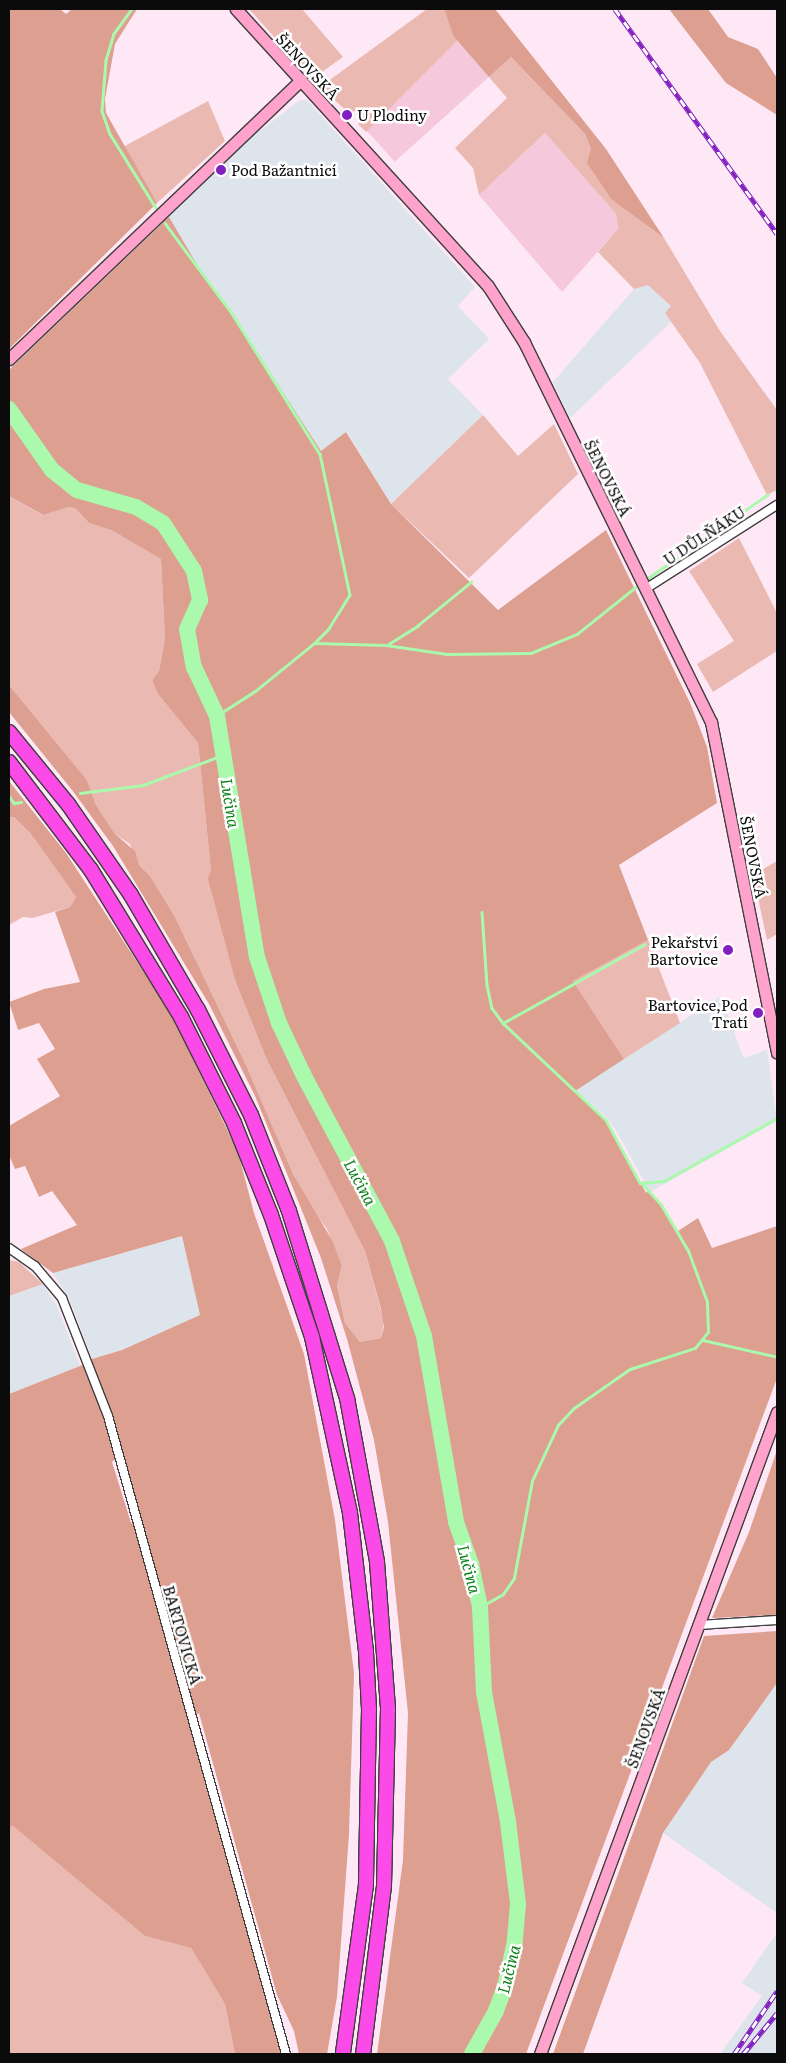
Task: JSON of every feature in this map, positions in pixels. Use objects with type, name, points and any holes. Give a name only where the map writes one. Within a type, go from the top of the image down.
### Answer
[{"type":"highway","points":[[9,732],[68,804],[131,895],[198,1010],[251,1115],[289,1212],[310,1270],[347,1398],[377,1562],[388,1709],[384,1886],[363,2054]]},
{"type":"highway","points":[[9,762],[91,870],[181,1017],[234,1123],[271,1215],[312,1337],[350,1513],[368,1700],[366,1885],[343,2054]]},
{"type":"street","name":"ŠENOVSKÁ","points":[[236,9],[449,240],[504,307],[647,588],[712,722],[775,1030],[777,1052]]},
{"type":"street","points":[[9,358],[301,80]]},
{"type":"street","name":"U DŮLŇÁKU","points":[[647,588],[777,505]]},
{"type":"street","name":"BARTOVICKÁ","points":[[9,1248],[35,1266],[62,1298],[108,1416],[286,2054]]},
{"type":"street","name":"ŠENOVSKÁ","points":[[540,2054],[777,1412]]},
{"type":"street","points":[[699,1624],[777,1620]]},
{"type":"shaded area","points":[[9,9],[60,9],[66,14],[72,9],[137,9],[115,44],[105,99],[106,113],[157,203],[9,349]]},
{"type":"shaded area","points":[[249,9],[302,9],[343,57],[312,79]]},
{"type":"shaded area","points":[[427,9],[444,9],[457,41],[366,132],[358,124],[362,119],[355,111],[349,113],[320,87]]},
{"type":"shaded area","points":[[444,9],[495,9],[606,149],[664,238],[612,200],[587,163],[591,149],[585,134],[511,57],[489,77],[454,37]]},
{"type":"shaded area","points":[[669,9],[708,9],[728,37],[758,49],[777,78],[777,115],[726,83]]},
{"type":"shaded area","points":[[457,41],[489,77],[395,162],[363,126]]},
{"type":"shaded area","points":[[511,57],[585,134],[612,200],[664,238],[720,331],[777,410],[777,490],[767,495],[700,363],[665,313],[671,306],[648,285],[634,289],[598,252],[618,229],[616,214],[545,133],[479,195],[473,168],[455,148],[507,98],[489,77]]},
{"type":"shaded area","points":[[300,100],[307,100],[475,287],[458,306],[489,339],[448,379],[483,415],[391,504],[347,432],[322,452],[233,315],[208,283],[169,217],[252,137]]},
{"type":"shaded area","points":[[208,101],[225,141],[157,203],[123,147]]},
{"type":"shaded area","points":[[545,133],[616,214],[618,229],[562,292],[479,195]]},
{"type":"shaded area","points":[[169,217],[208,283],[233,315],[321,451],[346,432],[391,504],[498,610],[606,530],[691,705],[707,747],[717,803],[619,865],[648,940],[573,981],[624,1059],[575,1091],[606,1120],[646,1193],[649,1190],[678,1231],[698,1218],[712,1248],[777,1226],[777,1378],[526,2054],[377,2054],[403,1860],[408,1713],[388,1522],[374,1440],[347,1339],[321,1258],[255,1096],[209,1004],[113,846],[72,790],[9,712],[9,685],[87,780],[96,805],[115,834],[135,851],[139,865],[150,876],[174,915],[246,1065],[294,1176],[332,1240],[342,1266],[337,1285],[345,1323],[360,1342],[381,1338],[384,1327],[381,1309],[365,1251],[267,1060],[236,983],[208,879],[211,870],[198,743],[158,694],[152,680],[159,671],[165,639],[161,559],[113,531],[89,523],[75,508],[69,507],[43,515],[9,496],[9,370]]},
{"type":"shaded area","points":[[648,284],[671,306],[665,313],[671,322],[570,418],[553,382],[634,289]]},
{"type":"shaded area","points":[[483,415],[518,456],[554,424],[578,474],[469,578],[391,504]]},
{"type":"shaded area","points":[[9,496],[42,515],[69,507],[75,508],[89,523],[113,531],[161,559],[165,639],[159,671],[152,680],[158,694],[198,743],[211,870],[236,983],[267,1060],[365,1251],[384,1322],[381,1338],[360,1342],[345,1323],[337,1284],[342,1266],[327,1229],[305,1199],[246,1065],[174,915],[150,876],[139,865],[130,844],[115,834],[96,805],[87,780],[9,685]]},
{"type":"shaded area","points":[[739,538],[777,613],[777,651],[713,692],[697,664],[734,641],[689,571]]},
{"type":"shaded area","points":[[9,781],[66,853],[171,1014],[238,1152],[254,1213],[304,1354],[335,1520],[354,1673],[349,1834],[337,1997],[327,2054],[299,2054],[294,2031],[277,1995],[199,1713],[189,1720],[286,2054],[235,2054],[225,2004],[191,1948],[145,1936],[13,1826],[9,1827],[9,1394],[80,1366],[92,1359],[122,1350],[200,1315],[182,1236],[53,1273],[21,1249],[77,1225],[52,1191],[39,1197],[25,1166],[15,1169],[9,1155],[9,1126],[60,1096],[37,1059],[55,1049],[39,1023],[18,1030],[9,1002],[44,989],[80,982],[55,912],[70,907],[76,897],[31,834],[14,817],[9,817]],"holes":[[[120,1455],[141,1518],[131,1523],[112,1462]]]},
{"type":"shaded area","points":[[9,817],[14,817],[31,834],[76,897],[70,907],[33,918],[23,917],[9,925]]},
{"type":"shaded area","points":[[777,861],[777,934],[767,940],[753,875]]},
{"type":"shaded area","points":[[648,940],[680,1023],[624,1059],[573,981]]},
{"type":"shaded area","points":[[721,996],[745,1058],[767,1050],[777,1121],[650,1192],[617,1132],[606,1117],[575,1090]]},
{"type":"shaded area","points":[[182,1236],[200,1315],[122,1350],[92,1359],[69,1298],[53,1273]]},
{"type":"shaded area","points":[[9,1260],[19,1262],[43,1284],[9,1296]]},
{"type":"shaded area","points":[[43,1284],[58,1308],[80,1366],[9,1394],[9,1296]]},
{"type":"shaded area","points":[[777,1450],[777,1615],[712,1618],[749,1532]]},
{"type":"shaded area","points":[[777,1631],[777,1683],[729,1750],[711,1762],[663,1833],[583,2054],[553,2054],[704,1636]]},
{"type":"shaded area","points":[[777,1683],[777,1913],[663,1833],[711,1762],[729,1750]]},
{"type":"shaded area","points":[[13,1826],[145,1936],[191,1948],[225,2004],[235,2054],[9,2054],[9,1827]]},
{"type":"shaded area","points":[[777,1933],[777,2054],[720,2054],[762,1996],[742,1983]]},
{"type":"waterway","points":[[132,9],[114,34],[106,61],[102,111],[110,134],[156,208]]},
{"type":"waterway","points":[[165,223],[233,315],[320,454],[350,595],[329,629],[315,643],[256,691],[217,716]]},
{"type":"waterway","name":"Lučina","points":[[9,409],[52,470],[77,490],[136,507],[163,523],[194,571],[200,600],[187,629],[194,667],[217,716],[257,957],[279,1023],[304,1076],[392,1241],[424,1336],[456,1522],[471,1564],[480,1607],[484,1692],[508,1822],[518,1904],[515,1941],[505,1987],[496,2011],[472,2054]]},
{"type":"waterway","points":[[645,580],[767,495]]},
{"type":"waterway","points":[[387,645],[417,626],[471,582]]},
{"type":"waterway","points":[[315,643],[386,645],[448,654],[531,653],[577,634],[637,586]]},
{"type":"waterway","points":[[80,793],[143,785],[223,755]]},
{"type":"waterway","points":[[9,796],[14,803],[21,802]]},
{"type":"waterway","points":[[482,912],[487,985],[492,1008],[503,1023],[606,1120],[640,1183]]},
{"type":"waterway","points":[[503,1023],[645,944]]},
{"type":"waterway","points":[[480,1607],[503,1594],[514,1578],[532,1481],[558,1425],[574,1408],[630,1369],[695,1348],[708,1332],[707,1302],[688,1251],[661,1205],[641,1183],[664,1181],[777,1118]]},
{"type":"waterway","points":[[703,1340],[774,1356]]},
{"type":"railway","points":[[615,9],[777,234]]},
{"type":"railway","points":[[734,2054],[777,1991]]},
{"type":"railway","points":[[743,2054],[777,2013]]},
{"type":"place","name":"U Plodiny","points":[[347,115]]},
{"type":"place","name":"Pod Bažantnicí","points":[[221,170]]},
{"type":"place","name":"Pekařství Bartovice","points":[[728,950]]},
{"type":"place","name":"Bartovice,Pod Tratí","points":[[758,1013]]}]
